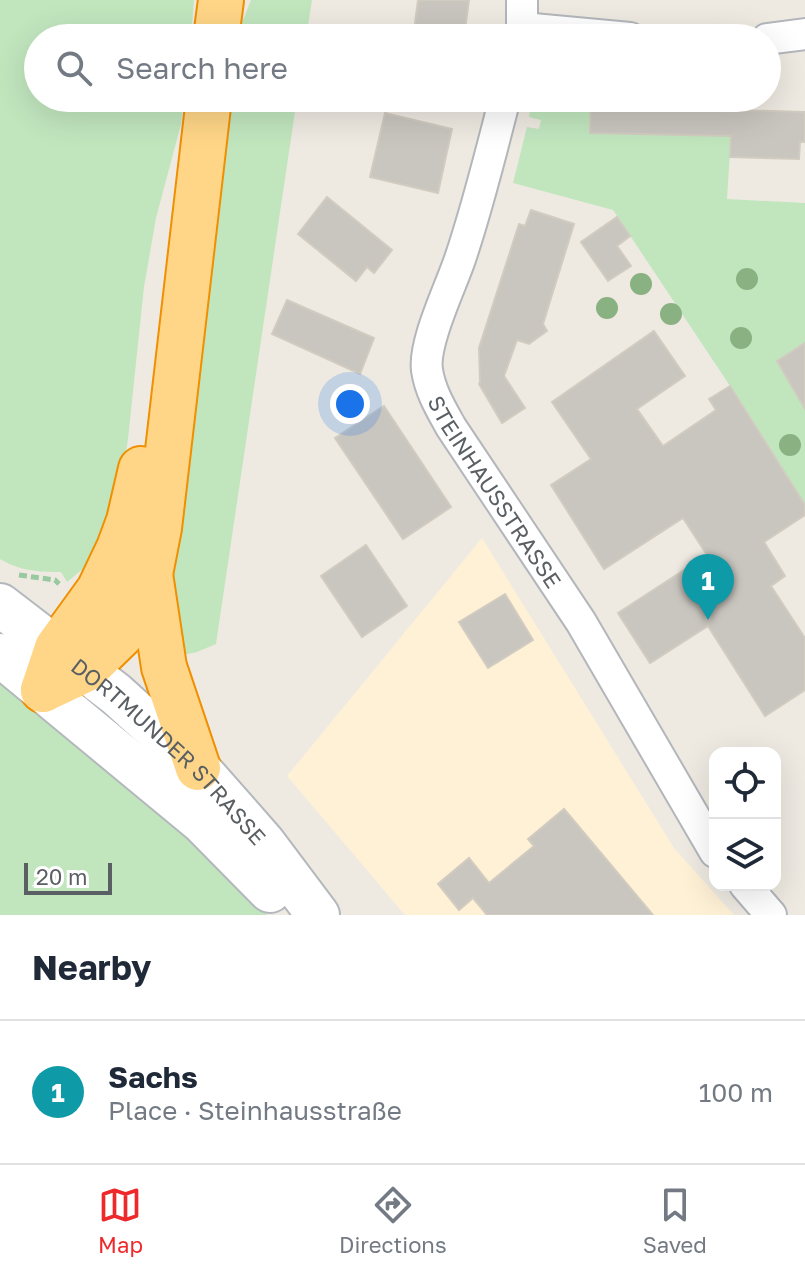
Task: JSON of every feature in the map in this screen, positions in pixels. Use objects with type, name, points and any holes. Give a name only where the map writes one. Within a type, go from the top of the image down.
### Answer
[{"type":"highway","points":[[199,24],[202,0]]},
{"type":"highway","points":[[218,24],[221,0]]},
{"type":"highway","points":[[43,690],[71,659],[129,521],[137,489],[179,210],[190,112]]},
{"type":"highway","points":[[71,659],[121,635],[150,574],[159,528],[207,112]]},
{"type":"highway","points":[[150,574],[164,667],[198,768]]},
{"type":"main road","name":"DORTMUNDER STRASSE","points":[[0,605],[116,694],[198,768],[264,843],[318,915]]},
{"type":"main road","name":"DORTMUNDER STRASSE","points":[[0,655],[202,822],[293,915]]},
{"type":"street","points":[[781,37],[805,34]]},
{"type":"street","name":"STEINHAUSSTRASSE","points":[[502,112],[484,182],[432,335],[427,368],[435,398],[451,427],[581,622],[709,842]]},
{"type":"street","points":[[750,891],[771,915]]},
{"type":"shaded area","points":[[482,538],[674,848],[709,887],[709,891],[713,891],[734,915],[405,915],[287,776]]},
{"type":"green space","points":[[0,0],[194,0],[192,24],[24,24],[24,112],[182,112],[156,218],[144,287],[119,497],[97,551],[84,568],[67,582],[61,572],[29,570],[0,559]]},
{"type":"green space","points":[[251,0],[312,0],[308,24],[242,24]]},
{"type":"green space","points":[[223,112],[295,112],[216,644],[183,655],[168,590]]},
{"type":"green space","points":[[530,112],[591,112],[590,133],[731,136],[727,199],[805,203],[805,344],[777,361],[800,400],[805,397],[805,505],[613,210],[513,183],[527,127],[539,129],[541,120],[529,117]]},
{"type":"green space","points":[[0,674],[207,845],[267,915],[0,915]]},
{"type":"building","points":[[418,0],[469,0],[466,24],[415,24]]},
{"type":"building","points":[[591,112],[805,112],[805,142],[800,142],[799,159],[730,157],[731,136],[590,133]]},
{"type":"building","points":[[385,113],[452,129],[438,193],[370,177]]},
{"type":"building","points":[[327,197],[392,250],[374,273],[367,267],[356,281],[298,234]]},
{"type":"building","points":[[531,210],[574,224],[543,324],[547,331],[529,344],[517,340],[504,376],[525,408],[502,423],[479,384],[479,348],[519,224],[525,226]]},
{"type":"building","points":[[617,217],[630,236],[617,246],[631,266],[608,281],[581,242]]},
{"type":"building","points":[[287,300],[374,338],[360,374],[272,334]]},
{"type":"building","points":[[654,331],[685,376],[637,409],[663,446],[716,410],[709,399],[730,386],[805,505],[805,515],[764,542],[785,576],[771,586],[805,638],[805,690],[765,716],[708,626],[650,663],[618,613],[707,555],[683,518],[604,569],[551,485],[591,459],[552,402]]},
{"type":"building","points":[[805,343],[805,409],[777,361]]},
{"type":"building","points":[[384,406],[451,507],[403,539],[335,438]]},
{"type":"building","points":[[366,545],[407,606],[362,637],[321,576]]},
{"type":"building","points":[[505,594],[533,640],[488,668],[459,622]]},
{"type":"building","points":[[564,809],[653,915],[487,915],[473,898],[459,910],[438,884],[469,858],[489,883],[534,846],[528,839]]},
{"type":"place","name":"Sachs","points":[[708,620]]}]
